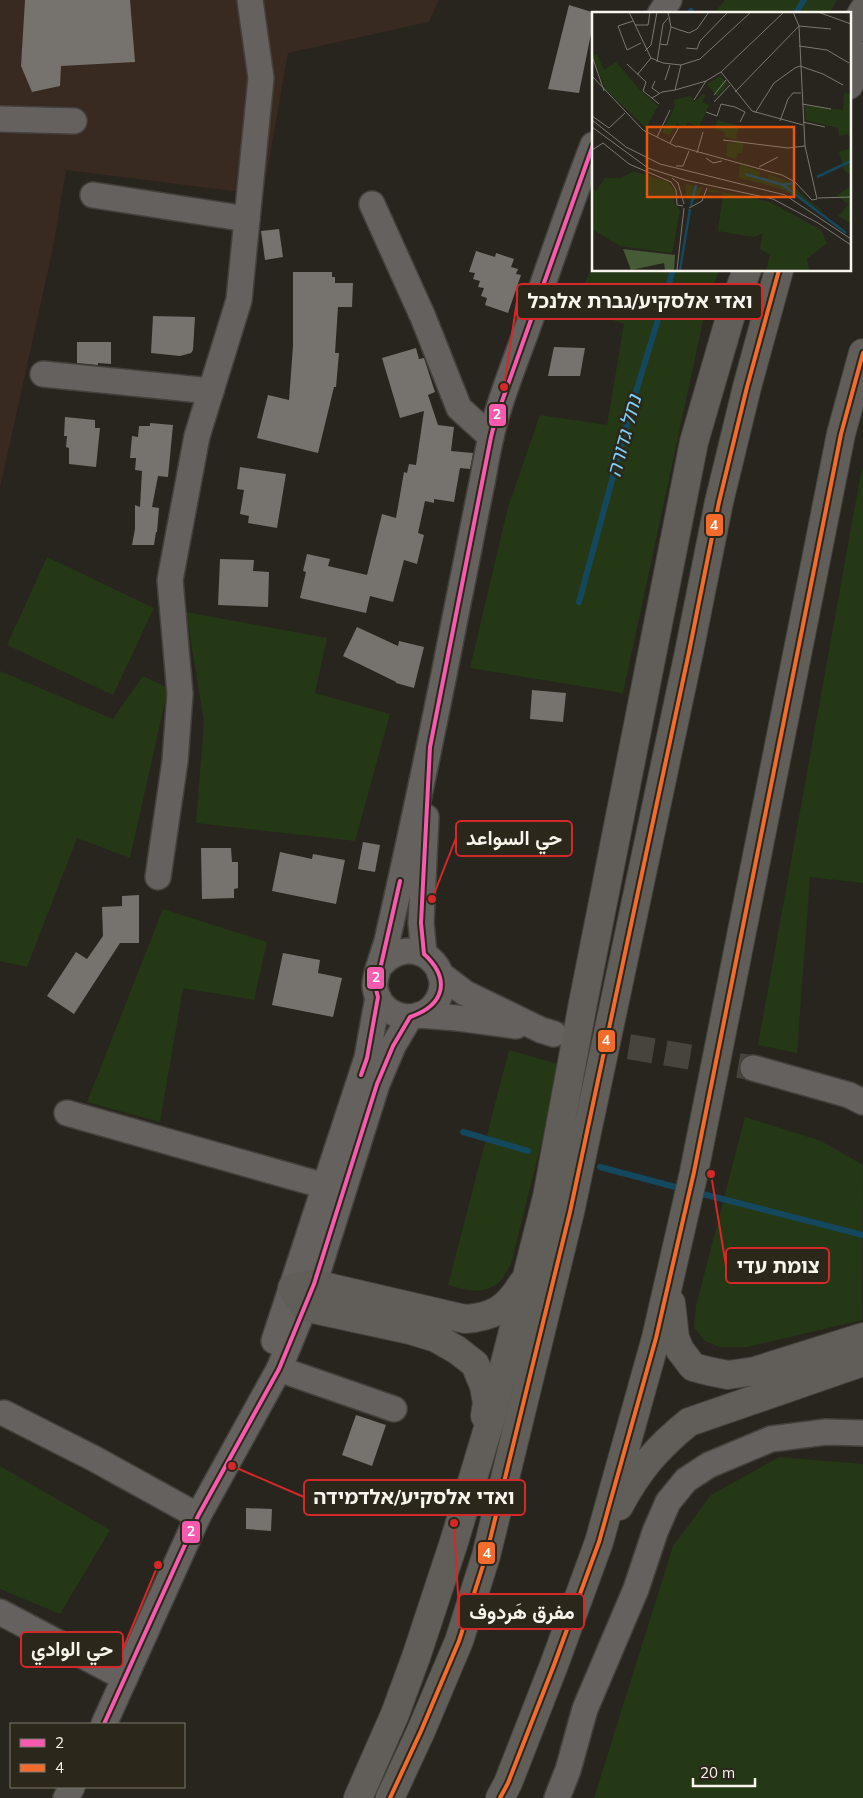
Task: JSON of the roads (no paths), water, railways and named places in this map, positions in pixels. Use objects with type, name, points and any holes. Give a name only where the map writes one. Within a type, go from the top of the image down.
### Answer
[{"type":"highway","points":[[850,35],[863,11]]},
{"type":"highway","points":[[850,83],[863,56]]},
{"type":"highway","points":[[358,1798],[395,1714],[454,1542],[482,1448],[547,1197],[583,1003],[694,442],[734,304],[747,271]]},
{"type":"highway","points":[[390,1798],[459,1641],[486,1556],[570,1212],[690,652],[719,502],[747,387],[779,271]]},
{"type":"highway","points":[[500,1798],[508,1783],[540,1701],[598,1542],[656,1338],[694,1172],[841,434],[863,353]]},
{"type":"highway","points":[[671,1272],[675,1338],[680,1350],[693,1366],[708,1371],[728,1374],[755,1371],[863,1337]]},
{"type":"highway","points":[[303,1293],[465,1319],[484,1318],[498,1311],[514,1297],[526,1277]]},
{"type":"highway","points":[[303,1293],[436,1338],[457,1350],[475,1364],[484,1386],[487,1403],[482,1448]]},
{"type":"highway","points":[[598,1542],[628,1489],[648,1460],[667,1440],[690,1422],[863,1362]]},
{"type":"street","points":[[158,876],[175,761],[180,694],[170,580],[197,436],[239,300],[262,78],[250,0]]},
{"type":"street","points":[[661,12],[669,0]]},
{"type":"street","points":[[0,119],[74,121]]},
{"type":"street","points":[[440,974],[465,993],[547,1032],[457,1018],[400,1016],[383,1006],[375,986],[430,747],[495,420],[592,149]]},
{"type":"street","points":[[93,195],[247,219]]},
{"type":"street","points":[[372,204],[423,317],[459,408],[491,437]]},
{"type":"street","points":[[42,374],[211,391]]},
{"type":"street","points":[[424,954],[421,923],[430,747]]},
{"type":"street","points":[[104,1723],[198,1516],[279,1369],[303,1293],[377,1084],[393,1046],[415,1016],[428,1011],[438,999],[442,984],[440,974],[437,966],[424,954],[405,950],[387,958],[381,965]]},
{"type":"street","points":[[241,1438],[303,1293],[325,1186],[367,1058],[378,997]]},
{"type":"street","points":[[753,1068],[849,1095],[863,1102]]},
{"type":"street","points":[[67,1112],[325,1186]]},
{"type":"street","points":[[279,1369],[394,1409]]},
{"type":"street","points":[[4,1413],[93,1458],[198,1516]]},
{"type":"street","points":[[557,1798],[568,1770],[585,1710],[636,1589],[654,1532],[668,1502],[686,1480],[709,1466],[771,1439],[826,1432],[863,1433]]},
{"type":"street","points":[[0,1612],[125,1678]]},
{"type":"waterway","points":[[796,12],[804,0]]},
{"type":"waterway","name":"נחל גדורה","points":[[579,602],[635,395],[673,271]]},
{"type":"waterway","points":[[463,1132],[528,1151]]},
{"type":"waterway","points":[[600,1167],[683,1189]]},
{"type":"waterway","points":[[695,1192],[863,1235]]},
{"type":"tunnel","points":[[556,1034],[753,1068]]},
{"type":"place","name":"ואדי אלסקיע/גברת אלנכל","points":[[504,387]]},
{"type":"place","name":"حي السواعد","points":[[432,899]]},
{"type":"place","name":"צומת עדי","points":[[711,1174]]},
{"type":"place","name":"ואדי אלסקיע/אלדמידה","points":[[232,1466]]},
{"type":"place","name":"مفرق هَردوف","points":[[454,1523]]},
{"type":"place","name":"حي الوادي","points":[[158,1565]]}]
